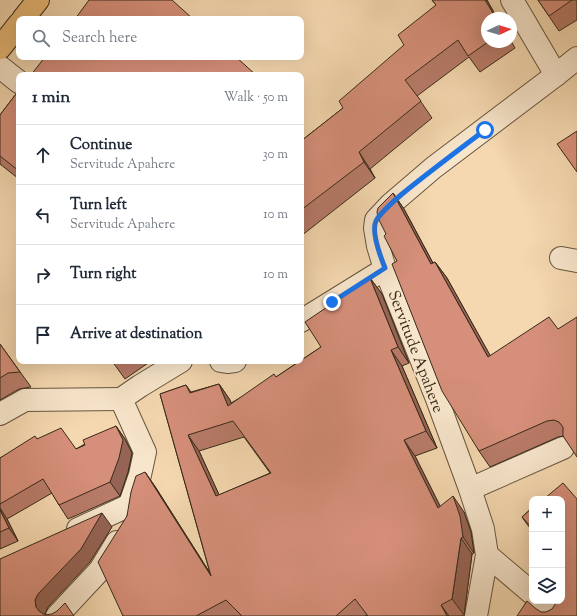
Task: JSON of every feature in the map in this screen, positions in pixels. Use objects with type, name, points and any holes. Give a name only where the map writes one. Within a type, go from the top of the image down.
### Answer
[{"type":"main road","points":[[25,16],[38,0]]},
{"type":"main road","points":[[0,48],[16,28]]},
{"type":"street","points":[[512,0],[556,75]]},
{"type":"street","name":"Servitude Apahere","points":[[476,616],[487,555],[483,529],[470,489],[385,268],[378,246],[375,228],[376,220],[391,204],[433,168],[577,58]]},
{"type":"street","points":[[0,67],[16,80]]},
{"type":"street","points":[[304,319],[385,268]]},
{"type":"street","points":[[0,414],[25,400],[121,399],[176,364]]},
{"type":"street","points":[[57,616],[100,570],[127,526],[130,505],[140,475],[145,452],[121,399]]},
{"type":"street","points":[[470,489],[563,448]]},
{"type":"street","points":[[59,538],[130,505]]},
{"type":"street","points":[[487,555],[529,590]]},
{"type":"street","points":[[545,604],[555,616]]},
{"type":"building","points":[[89,0],[172,0],[190,16],[77,16]]},
{"type":"building","points":[[432,0],[485,0],[492,12],[481,12],[481,47],[468,56],[458,40],[405,80],[421,101],[359,152],[364,162],[304,208],[304,139],[343,108],[339,101],[404,45],[398,35],[436,5]]},
{"type":"building","points":[[538,0],[572,0],[549,16]]},
{"type":"building","points":[[43,60],[239,60],[253,72],[33,72]]},
{"type":"building","points":[[16,94],[16,169],[0,156],[0,115]]},
{"type":"building","points":[[577,131],[577,172],[557,144]]},
{"type":"building","points":[[393,193],[431,264],[435,262],[488,357],[549,317],[558,329],[577,317],[577,457],[563,436],[563,427],[559,422],[554,420],[547,421],[479,451],[442,391],[392,264],[397,261],[384,236],[386,234],[378,218],[377,212],[378,208]]},
{"type":"building","points":[[370,278],[398,347],[391,350],[426,431],[404,440],[438,508],[453,496],[460,516],[463,537],[461,538],[452,599],[441,605],[447,616],[368,616],[355,599],[336,616],[242,616],[226,600],[196,616],[123,616],[98,562],[127,516],[131,492],[136,476],[145,472],[211,576],[160,394],[186,385],[190,393],[219,384],[228,406],[274,374],[276,377],[296,364],[304,364],[304,358],[321,347],[305,322]],"holes":[[[233,421],[271,473],[216,496],[188,435]]]},
{"type":"building","points":[[0,344],[20,372],[8,373],[0,378]]},
{"type":"building","points":[[116,426],[123,440],[119,458],[110,482],[59,505],[43,479],[0,504],[0,458],[35,436],[37,439],[61,428],[76,449],[85,445],[83,440]]},
{"type":"building","points":[[563,483],[577,499],[577,616],[517,616],[527,601],[541,612],[546,612],[552,609],[555,604],[565,604],[565,496],[548,496]]},
{"type":"building","points":[[0,510],[9,528],[0,532]]},
{"type":"building","points":[[529,511],[529,525],[522,517]]},
{"type":"building","points":[[102,513],[81,549],[38,594],[35,600],[36,607],[45,615],[52,614],[57,611],[65,603],[74,616],[0,616],[0,559]]},
{"type":"route","points":[[332,302],[385,268],[378,246],[375,228],[376,220],[391,204],[433,168],[485,130]]}]
